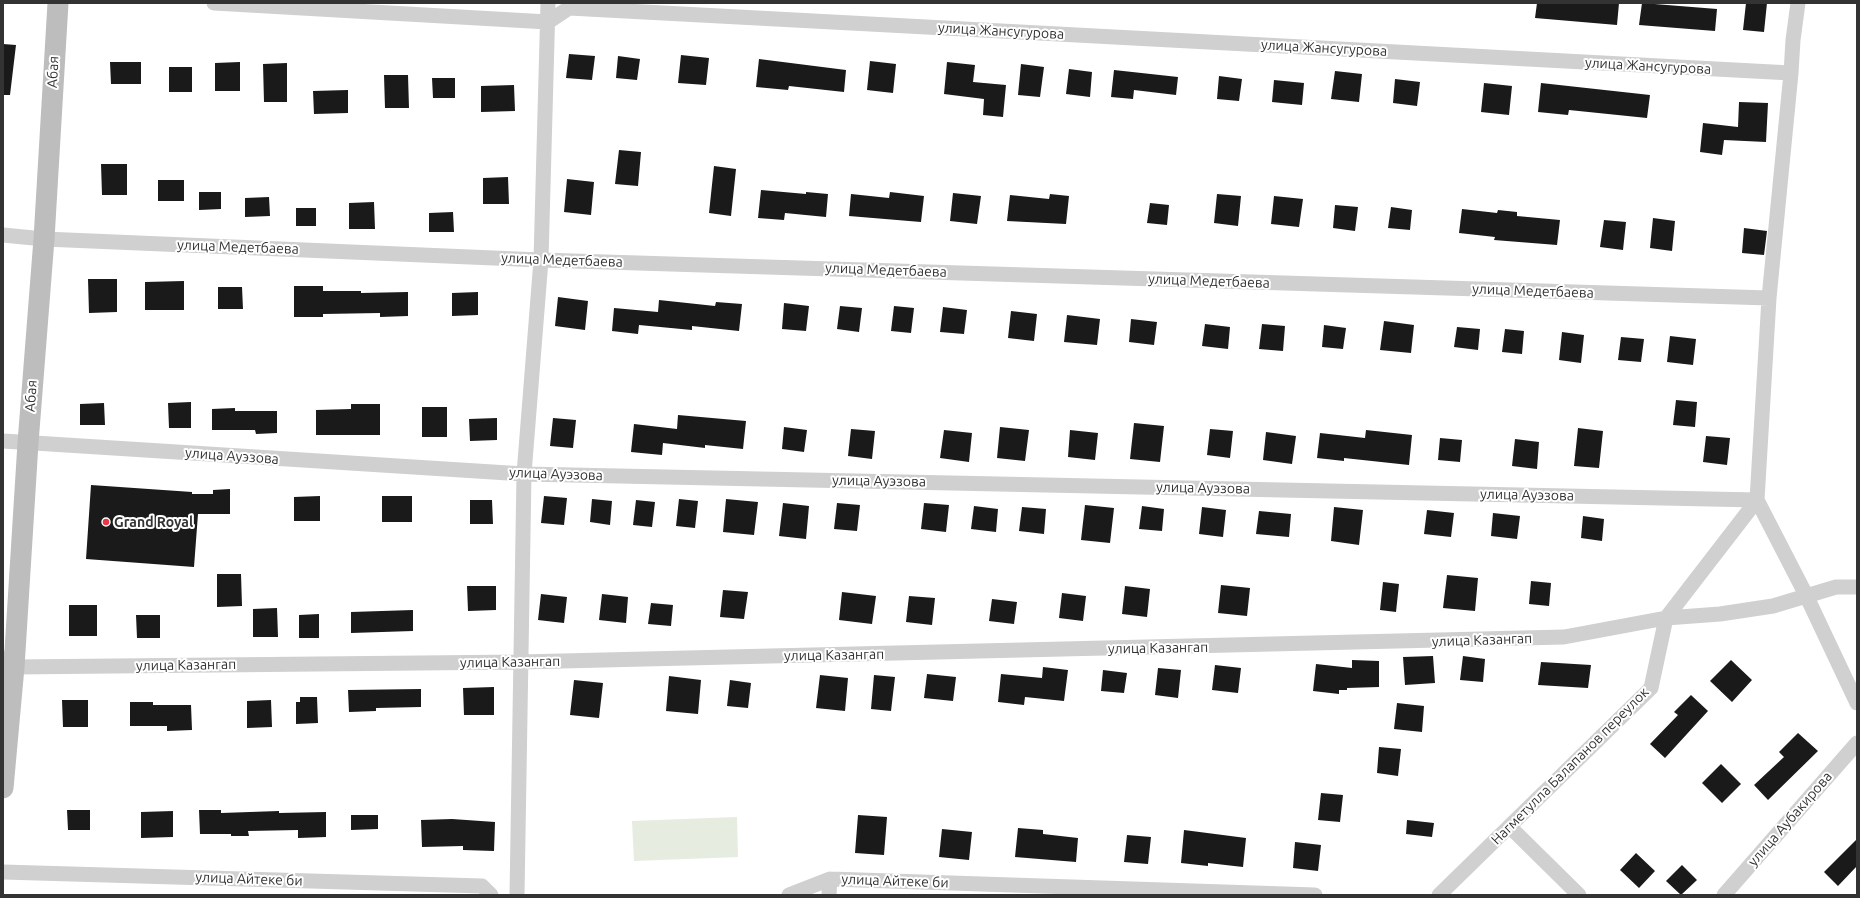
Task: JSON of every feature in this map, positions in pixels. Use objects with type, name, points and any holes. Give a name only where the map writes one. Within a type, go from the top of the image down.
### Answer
[{"type":"street","name":"Абая","points":[[3,788],[8,662],[28,443],[44,239],[58,3]]},
{"type":"street","points":[[214,3],[548,22]]},
{"type":"street","points":[[516,895],[524,474],[542,260],[548,3]]},
{"type":"street","points":[[1798,3],[1793,40],[1769,298],[1757,500],[1806,596],[1857,703]]},
{"type":"street","name":"улица Жансугурова","points":[[548,22],[569,8],[1791,73]]},
{"type":"street","name":"улица Медетбаева","points":[[3,235],[44,239],[542,260],[1769,298]]},
{"type":"street","name":"улица Ауэзова","points":[[3,441],[524,474],[1757,500]]},
{"type":"street","points":[[1666,618],[1757,500]]},
{"type":"street","name":"улица Казангап","points":[[8,662],[520,662],[1564,637],[1666,618],[1720,614],[1773,606],[1836,587],[1857,587]]},
{"type":"street","name":"Нагметулла Балапанов переулок","points":[[1439,895],[1651,688],[1666,618]]},
{"type":"street","name":"улица Аубакирова","points":[[1724,895],[1857,743]]},
{"type":"street","points":[[1510,827],[1579,895]]},
{"type":"street","name":"улица Айтеке би","points":[[3,872],[482,886],[490,895]]},
{"type":"street","points":[[830,879],[830,895]]},
{"type":"street","name":"улица Айтеке би","points":[[789,895],[830,879],[1062,891],[1315,895]]},
{"type":"shaded area","points":[[737,817],[738,857],[634,861],[632,821]]},
{"type":"building","points":[[1537,3],[1619,3],[1617,25],[1535,18]]},
{"type":"building","points":[[1642,3],[1717,9],[1715,31],[1639,25]]},
{"type":"building","points":[[1746,3],[1767,3],[1764,32],[1743,30]]},
{"type":"building","points":[[3,44],[16,45],[10,95],[3,95]]},
{"type":"building","points":[[569,54],[595,56],[592,80],[566,78]]},
{"type":"building","points":[[681,55],[709,58],[706,85],[678,83]]},
{"type":"building","points":[[618,56],[640,59],[637,80],[616,78]]},
{"type":"building","points":[[759,59],[846,70],[844,92],[789,86],[788,90],[756,87]]},
{"type":"building","points":[[870,61],[896,64],[893,93],[867,90]]},
{"type":"building","points":[[110,62],[141,62],[141,84],[111,84]]},
{"type":"building","points":[[240,62],[240,91],[215,91],[215,63]]},
{"type":"building","points":[[947,62],[975,65],[973,82],[1006,85],[1003,117],[983,115],[984,99],[944,94]]},
{"type":"building","points":[[287,63],[287,102],[264,102],[263,64]]},
{"type":"building","points":[[1021,64],[1044,67],[1040,97],[1018,95]]},
{"type":"building","points":[[169,67],[192,67],[192,92],[169,92]]},
{"type":"building","points":[[1069,69],[1092,72],[1090,97],[1066,94]]},
{"type":"building","points":[[1114,70],[1178,77],[1176,95],[1134,90],[1133,99],[1111,97]]},
{"type":"building","points":[[1335,71],[1362,74],[1359,102],[1331,99]]},
{"type":"building","points":[[384,75],[408,75],[409,108],[385,108]]},
{"type":"building","points":[[1219,76],[1242,79],[1239,101],[1217,99]]},
{"type":"building","points":[[432,78],[455,78],[455,98],[433,98]]},
{"type":"building","points":[[1395,79],[1420,82],[1417,106],[1393,103]]},
{"type":"building","points":[[1274,80],[1304,83],[1302,105],[1272,102]]},
{"type":"building","points":[[1484,83],[1512,86],[1509,115],[1481,112]]},
{"type":"building","points":[[1541,83],[1650,95],[1647,118],[1569,110],[1568,115],[1538,112]]},
{"type":"building","points":[[514,85],[515,111],[481,112],[481,86]]},
{"type":"building","points":[[348,90],[348,113],[314,114],[313,91]]},
{"type":"building","points":[[1739,102],[1768,103],[1766,142],[1724,140],[1722,155],[1700,152],[1703,123],[1738,127]]},
{"type":"building","points":[[619,150],[641,152],[638,186],[615,184]]},
{"type":"building","points":[[101,164],[127,164],[127,195],[102,195]]},
{"type":"building","points":[[714,166],[736,169],[731,216],[709,213]]},
{"type":"building","points":[[508,177],[509,204],[483,204],[483,178]]},
{"type":"building","points":[[567,179],[594,182],[591,215],[564,212]]},
{"type":"building","points":[[158,180],[184,180],[184,201],[158,201]]},
{"type":"building","points":[[761,190],[806,194],[806,192],[828,194],[826,217],[785,213],[784,220],[758,218]]},
{"type":"building","points":[[199,192],[221,192],[221,209],[199,210]]},
{"type":"building","points":[[890,192],[924,196],[921,222],[849,216],[851,194],[889,198]]},
{"type":"building","points":[[953,193],[981,196],[977,224],[950,221]]},
{"type":"building","points":[[1050,194],[1069,196],[1066,224],[1007,221],[1010,195],[1049,199]]},
{"type":"building","points":[[1217,194],[1241,196],[1238,226],[1214,223]]},
{"type":"building","points":[[1274,196],[1303,199],[1299,227],[1271,224]]},
{"type":"building","points":[[269,197],[270,216],[245,217],[245,198]]},
{"type":"building","points":[[374,202],[375,229],[349,229],[349,203]]},
{"type":"building","points":[[1150,203],[1169,205],[1167,225],[1147,223]]},
{"type":"building","points":[[1335,205],[1358,207],[1355,231],[1333,228]]},
{"type":"building","points":[[1391,207],[1412,210],[1410,230],[1388,228]]},
{"type":"building","points":[[296,208],[316,208],[316,226],[296,226]]},
{"type":"building","points":[[1462,209],[1497,213],[1498,210],[1517,212],[1517,216],[1560,220],[1557,245],[1494,240],[1495,237],[1459,233]]},
{"type":"building","points":[[453,212],[454,232],[429,232],[429,213]]},
{"type":"building","points":[[1653,218],[1675,221],[1672,251],[1650,248]]},
{"type":"building","points":[[1604,220],[1626,222],[1623,250],[1600,247]]},
{"type":"building","points":[[1744,228],[1767,231],[1764,255],[1742,253]]},
{"type":"building","points":[[88,279],[117,279],[117,312],[89,313]]},
{"type":"building","points":[[184,281],[184,310],[145,310],[145,282]]},
{"type":"building","points":[[294,286],[323,286],[323,291],[361,291],[361,293],[408,292],[408,316],[380,317],[380,313],[323,314],[323,317],[294,317]]},
{"type":"building","points":[[218,287],[242,287],[243,309],[218,309]]},
{"type":"building","points":[[478,292],[478,315],[452,316],[452,293]]},
{"type":"building","points":[[558,297],[588,301],[585,330],[555,326]]},
{"type":"building","points":[[659,300],[715,306],[716,302],[742,304],[739,331],[692,326],[692,330],[639,325],[638,334],[612,331],[614,308],[658,312]]},
{"type":"building","points":[[784,303],[809,306],[806,331],[782,329]]},
{"type":"building","points":[[840,306],[862,308],[859,332],[837,329]]},
{"type":"building","points":[[894,306],[914,308],[911,333],[891,331]]},
{"type":"building","points":[[943,307],[967,310],[964,334],[940,332]]},
{"type":"building","points":[[1011,311],[1037,314],[1034,341],[1008,338]]},
{"type":"building","points":[[1067,315],[1100,319],[1097,345],[1064,342]]},
{"type":"building","points":[[1131,319],[1157,322],[1154,345],[1129,342]]},
{"type":"building","points":[[1384,321],[1414,325],[1411,353],[1380,350]]},
{"type":"building","points":[[1205,324],[1230,327],[1228,349],[1202,346]]},
{"type":"building","points":[[1262,324],[1285,326],[1283,351],[1259,349]]},
{"type":"building","points":[[1324,325],[1346,328],[1343,349],[1322,347]]},
{"type":"building","points":[[1457,327],[1480,329],[1478,350],[1454,347]]},
{"type":"building","points":[[1505,329],[1524,331],[1522,354],[1502,352]]},
{"type":"building","points":[[1562,332],[1584,335],[1581,363],[1559,360]]},
{"type":"building","points":[[1670,336],[1696,339],[1693,365],[1667,362]]},
{"type":"building","points":[[1621,337],[1644,339],[1641,362],[1618,360]]},
{"type":"building","points":[[1676,400],[1697,402],[1695,427],[1673,425]]},
{"type":"building","points":[[191,402],[191,428],[169,428],[168,403]]},
{"type":"building","points":[[104,403],[105,425],[80,425],[80,404]]},
{"type":"building","points":[[351,404],[380,404],[380,435],[316,435],[316,410],[351,409]]},
{"type":"building","points":[[422,407],[447,407],[447,437],[422,437]]},
{"type":"building","points":[[235,408],[235,411],[277,411],[277,433],[256,434],[255,430],[212,430],[212,409]]},
{"type":"building","points":[[678,415],[746,421],[743,449],[705,445],[705,448],[663,443],[662,455],[631,452],[634,424],[677,429]]},
{"type":"building","points":[[497,418],[497,440],[470,441],[469,419]]},
{"type":"building","points":[[553,418],[576,420],[573,448],[550,446]]},
{"type":"building","points":[[1134,423],[1164,426],[1160,462],[1130,459]]},
{"type":"building","points":[[784,427],[807,430],[804,452],[782,449]]},
{"type":"building","points":[[1000,427],[1029,430],[1025,461],[997,458]]},
{"type":"building","points":[[1578,428],[1603,431],[1599,468],[1574,466]]},
{"type":"building","points":[[851,429],[875,431],[872,459],[848,456]]},
{"type":"building","points":[[1210,429],[1233,431],[1230,458],[1207,455]]},
{"type":"building","points":[[944,430],[972,433],[969,462],[940,458]]},
{"type":"building","points":[[1070,430],[1098,433],[1095,460],[1068,457]]},
{"type":"building","points":[[1366,430],[1412,435],[1409,465],[1344,458],[1344,461],[1317,458],[1320,433],[1365,438]]},
{"type":"building","points":[[1266,432],[1296,436],[1292,464],[1263,460]]},
{"type":"building","points":[[1706,436],[1730,438],[1727,465],[1703,462]]},
{"type":"building","points":[[1440,438],[1462,440],[1460,462],[1438,460]]},
{"type":"building","points":[[1515,439],[1539,442],[1537,469],[1512,466]]},
{"type":"building","points":[[91,485],[192,492],[192,494],[213,494],[213,490],[230,489],[230,514],[198,514],[194,567],[86,559]]},
{"type":"building","points":[[320,496],[320,521],[294,521],[294,497]]},
{"type":"building","points":[[382,496],[412,496],[412,522],[382,522]]},
{"type":"building","points":[[544,496],[567,498],[564,525],[541,523]]},
{"type":"building","points":[[592,499],[612,501],[610,525],[590,522]]},
{"type":"building","points":[[679,499],[698,501],[695,528],[676,526]]},
{"type":"building","points":[[726,499],[758,502],[754,535],[723,532]]},
{"type":"building","points":[[470,500],[492,500],[493,524],[470,524]]},
{"type":"building","points":[[636,500],[655,502],[652,527],[633,525]]},
{"type":"building","points":[[783,503],[809,506],[806,539],[779,536]]},
{"type":"building","points":[[837,503],[860,505],[857,531],[834,529]]},
{"type":"building","points":[[924,503],[949,505],[946,532],[921,529]]},
{"type":"building","points":[[1085,505],[1114,508],[1110,543],[1081,540]]},
{"type":"building","points":[[974,506],[998,509],[996,532],[971,529]]},
{"type":"building","points":[[1142,506],[1164,509],[1162,531],[1139,529]]},
{"type":"building","points":[[1022,507],[1046,509],[1044,534],[1019,531]]},
{"type":"building","points":[[1202,507],[1226,510],[1223,537],[1199,534]]},
{"type":"building","points":[[1334,507],[1363,510],[1359,545],[1331,541]]},
{"type":"building","points":[[1427,510],[1454,513],[1451,537],[1424,534]]},
{"type":"building","points":[[1259,511],[1291,514],[1289,537],[1256,534]]},
{"type":"building","points":[[1493,513],[1520,516],[1517,539],[1491,536]]},
{"type":"building","points":[[1583,516],[1604,519],[1602,541],[1581,538]]},
{"type":"building","points":[[217,574],[241,574],[242,606],[217,607]]},
{"type":"building","points":[[1447,575],[1478,578],[1475,611],[1443,608]]},
{"type":"building","points":[[1531,581],[1551,583],[1549,606],[1529,604]]},
{"type":"building","points":[[1383,582],[1399,584],[1396,612],[1380,610]]},
{"type":"building","points":[[1221,585],[1250,588],[1247,616],[1218,613]]},
{"type":"building","points":[[467,586],[496,586],[496,610],[468,611]]},
{"type":"building","points":[[1125,586],[1150,589],[1147,617],[1122,614]]},
{"type":"building","points":[[723,590],[748,592],[744,619],[720,617]]},
{"type":"building","points":[[842,592],[876,596],[872,624],[839,620]]},
{"type":"building","points":[[1062,593],[1086,596],[1083,621],[1059,618]]},
{"type":"building","points":[[541,594],[567,597],[564,623],[538,620]]},
{"type":"building","points":[[602,594],[628,597],[626,623],[599,620]]},
{"type":"building","points":[[909,596],[935,598],[932,625],[906,622]]},
{"type":"building","points":[[992,599],[1017,602],[1014,624],[989,621]]},
{"type":"building","points":[[651,603],[673,605],[671,626],[648,624]]},
{"type":"building","points":[[69,605],[97,605],[97,636],[69,636]]},
{"type":"building","points":[[277,608],[278,637],[253,637],[253,609]]},
{"type":"building","points":[[413,610],[413,631],[351,633],[351,612]]},
{"type":"building","points":[[319,614],[319,638],[299,638],[299,615]]},
{"type":"building","points":[[136,615],[160,615],[160,638],[137,638]]},
{"type":"building","points":[[1433,656],[1435,683],[1405,685],[1403,657]]},
{"type":"building","points":[[1463,656],[1485,659],[1483,682],[1460,680]]},
{"type":"building","points":[[1352,660],[1379,661],[1379,687],[1347,688],[1347,690],[1339,690],[1339,694],[1313,691],[1316,664],[1352,668]]},
{"type":"building","points":[[1731,660],[1752,680],[1732,702],[1710,681]]},
{"type":"building","points":[[1541,662],[1591,665],[1588,688],[1538,685]]},
{"type":"building","points":[[1215,665],[1241,668],[1238,693],[1212,690]]},
{"type":"building","points":[[1043,667],[1068,670],[1064,701],[1025,697],[1024,705],[998,702],[1001,674],[1042,678]]},
{"type":"building","points":[[1158,668],[1181,670],[1178,698],[1155,695]]},
{"type":"building","points":[[1103,670],[1127,673],[1124,693],[1101,691]]},
{"type":"building","points":[[927,674],[956,677],[953,701],[924,698]]},
{"type":"building","points":[[820,675],[848,678],[845,711],[816,708]]},
{"type":"building","points":[[874,675],[895,677],[891,711],[871,709]]},
{"type":"building","points":[[669,676],[701,680],[698,714],[666,711]]},
{"type":"building","points":[[574,680],[603,683],[599,718],[570,715]]},
{"type":"building","points":[[730,680],[751,683],[748,708],[727,706]]},
{"type":"building","points":[[494,687],[494,715],[464,715],[463,688]]},
{"type":"building","points":[[421,689],[421,707],[376,708],[376,711],[349,712],[348,690]]},
{"type":"building","points":[[1691,695],[1708,711],[1665,758],[1650,744],[1678,715],[1674,712]]},
{"type":"building","points":[[300,697],[317,697],[318,723],[296,724],[296,702],[300,702]]},
{"type":"building","points":[[62,700],[88,700],[88,727],[63,727]]},
{"type":"building","points":[[271,700],[272,727],[247,728],[247,701]]},
{"type":"building","points":[[130,702],[153,702],[153,705],[191,705],[192,730],[167,731],[167,726],[130,726]]},
{"type":"building","points":[[1397,703],[1424,706],[1422,732],[1394,729]]},
{"type":"building","points":[[1798,733],[1818,751],[1768,800],[1754,785],[1784,757],[1779,752]]},
{"type":"building","points":[[1379,747],[1401,749],[1398,776],[1377,773]]},
{"type":"building","points":[[1721,764],[1741,784],[1722,803],[1702,783]]},
{"type":"building","points":[[1321,793],[1343,795],[1340,822],[1318,820]]},
{"type":"building","points":[[67,810],[90,810],[90,830],[68,830]]},
{"type":"building","points":[[199,810],[221,810],[221,813],[279,811],[279,813],[326,812],[326,837],[298,838],[298,830],[248,831],[249,836],[231,836],[231,834],[200,834]]},
{"type":"building","points":[[173,811],[173,837],[141,838],[141,812]]},
{"type":"building","points":[[351,815],[378,815],[378,829],[351,830]]},
{"type":"building","points":[[858,815],[887,817],[884,855],[855,853]]},
{"type":"building","points":[[452,819],[495,822],[494,851],[463,850],[463,846],[422,847],[421,820]]},
{"type":"building","points":[[1407,820],[1434,823],[1432,837],[1406,834]]},
{"type":"building","points":[[1018,828],[1043,830],[1043,834],[1078,838],[1076,862],[1015,857]]},
{"type":"building","points":[[942,829],[972,832],[969,860],[939,857]]},
{"type":"building","points":[[1184,830],[1246,838],[1243,867],[1208,863],[1208,866],[1181,863]]},
{"type":"building","points":[[1127,835],[1151,837],[1148,864],[1124,862]]},
{"type":"building","points":[[1857,839],[1857,866],[1838,886],[1824,872]]},
{"type":"building","points":[[1295,842],[1321,845],[1318,871],[1293,868]]},
{"type":"building","points":[[1636,853],[1655,871],[1639,888],[1620,870]]},
{"type":"building","points":[[1682,865],[1697,880],[1681,895],[1666,881]]},
{"type":"place","name":"Grand Royal","points":[[106,522]]}]
